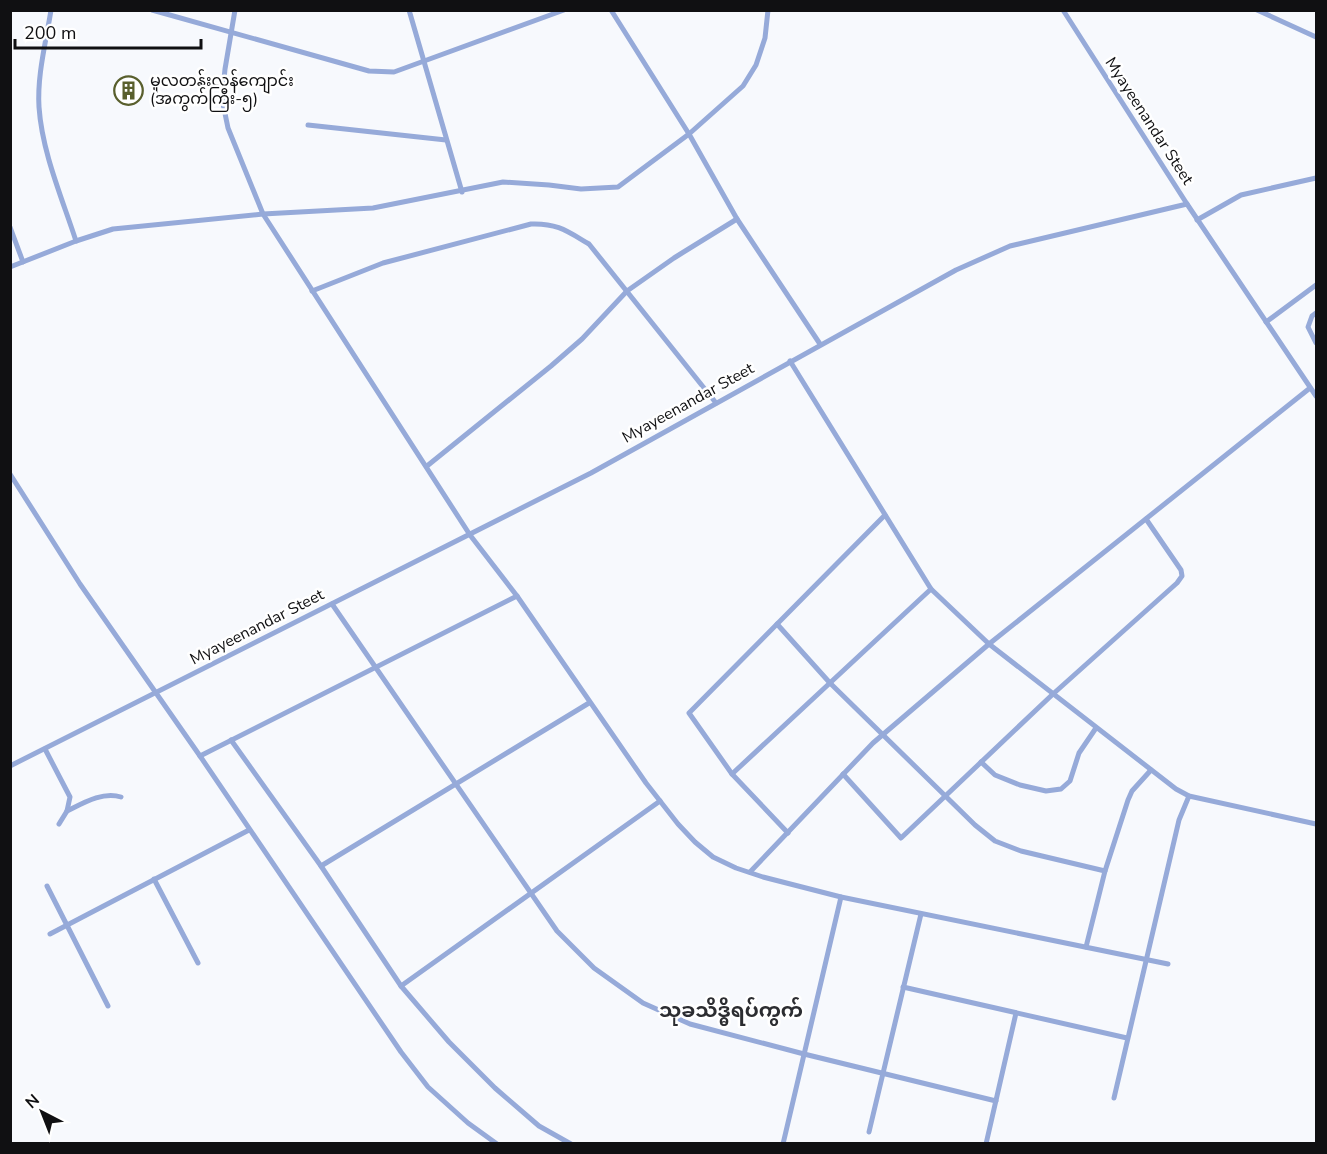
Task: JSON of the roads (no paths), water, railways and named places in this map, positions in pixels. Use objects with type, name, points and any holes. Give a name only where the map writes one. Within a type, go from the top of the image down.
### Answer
[{"type":"street","points":[[51,10],[41,75],[39,106],[43,137],[76,241]]},
{"type":"street","points":[[152,10],[369,71],[394,72],[564,10]]},
{"type":"street","points":[[235,10],[222,99],[228,128],[263,214],[470,535],[517,596],[589,703],[660,801],[695,842],[713,856],[750,872],[841,897],[1168,964]]},
{"type":"street","points":[[409,10],[462,192]]},
{"type":"street","points":[[611,10],[689,134],[737,219],[820,344]]},
{"type":"street","points":[[10,267],[113,229],[263,214],[373,208],[503,183],[581,189],[618,187],[689,134],[743,86],[756,65],[765,38],[768,10]]},
{"type":"street","name":"Myayeenandar Steet","points":[[10,766],[591,473],[956,270],[1010,246],[1187,204],[1063,10]]},
{"type":"street","points":[[1261,11],[1317,37]]},
{"type":"street","points":[[308,125],[446,140]]},
{"type":"street","points":[[1197,220],[1241,195],[1317,178]]},
{"type":"street","points":[[1187,204],[1317,396]]},
{"type":"street","points":[[427,466],[582,339],[627,291],[674,258],[737,219]]},
{"type":"street","points":[[312,291],[383,263],[531,224],[549,223],[589,244],[717,403]]},
{"type":"street","points":[[10,227],[23,262]]},
{"type":"street","points":[[1266,322],[1317,285]]},
{"type":"street","points":[[1317,313],[1312,316],[1308,327],[1317,344]]},
{"type":"street","points":[[790,361],[931,589],[989,644],[1176,789],[1189,796],[1317,824]]},
{"type":"street","points":[[750,872],[884,734],[989,644],[1310,388]]},
{"type":"street","points":[[10,474],[80,584],[401,1052],[428,1087],[468,1123],[497,1143]]},
{"type":"street","points":[[788,833],[732,774],[689,713],[885,515]]},
{"type":"street","points":[[843,774],[901,838],[1053,694],[1170,590],[1182,576],[1181,570],[1146,519]]},
{"type":"street","points":[[732,774],[931,589]]},
{"type":"street","points":[[200,756],[517,596]]},
{"type":"street","points":[[332,604],[557,931],[594,968],[643,1003],[690,1024],[996,1101]]},
{"type":"street","points":[[777,624],[830,683],[945,797],[995,841],[1021,851],[1105,872]]},
{"type":"street","points":[[321,866],[589,703]]},
{"type":"street","points":[[981,762],[995,775],[1020,785],[1046,791],[1061,789],[1070,781],[1079,753],[1096,728]]},
{"type":"street","points":[[231,740],[321,866],[401,986],[449,1042],[495,1088],[539,1126],[571,1143]]},
{"type":"street","points":[[45,749],[70,797],[67,811],[59,824]]},
{"type":"street","points":[[1086,947],[1105,872],[1128,800],[1132,791],[1151,770]]},
{"type":"street","points":[[67,811],[103,796],[113,794],[121,797]]},
{"type":"street","points":[[1114,1098],[1179,820],[1189,796]]},
{"type":"street","points":[[401,986],[660,801]]},
{"type":"street","points":[[50,934],[249,830]]},
{"type":"street","points":[[154,879],[198,963]]},
{"type":"street","points":[[47,886],[108,1006]]},
{"type":"street","points":[[783,1143],[841,897]]},
{"type":"street","points":[[869,1132],[921,914]]},
{"type":"street","points":[[903,987],[1127,1038]]},
{"type":"street","points":[[986,1143],[1016,1013]]},
{"type":"place","name":"မူလတန်းလွန်ကျောင်း (အကွက်ကြီး-၅)","points":[[129,90]]},
{"type":"district","name":"သုခသိဒ္ဓိရပ်ကွက်","points":[[731,1010]]}]
